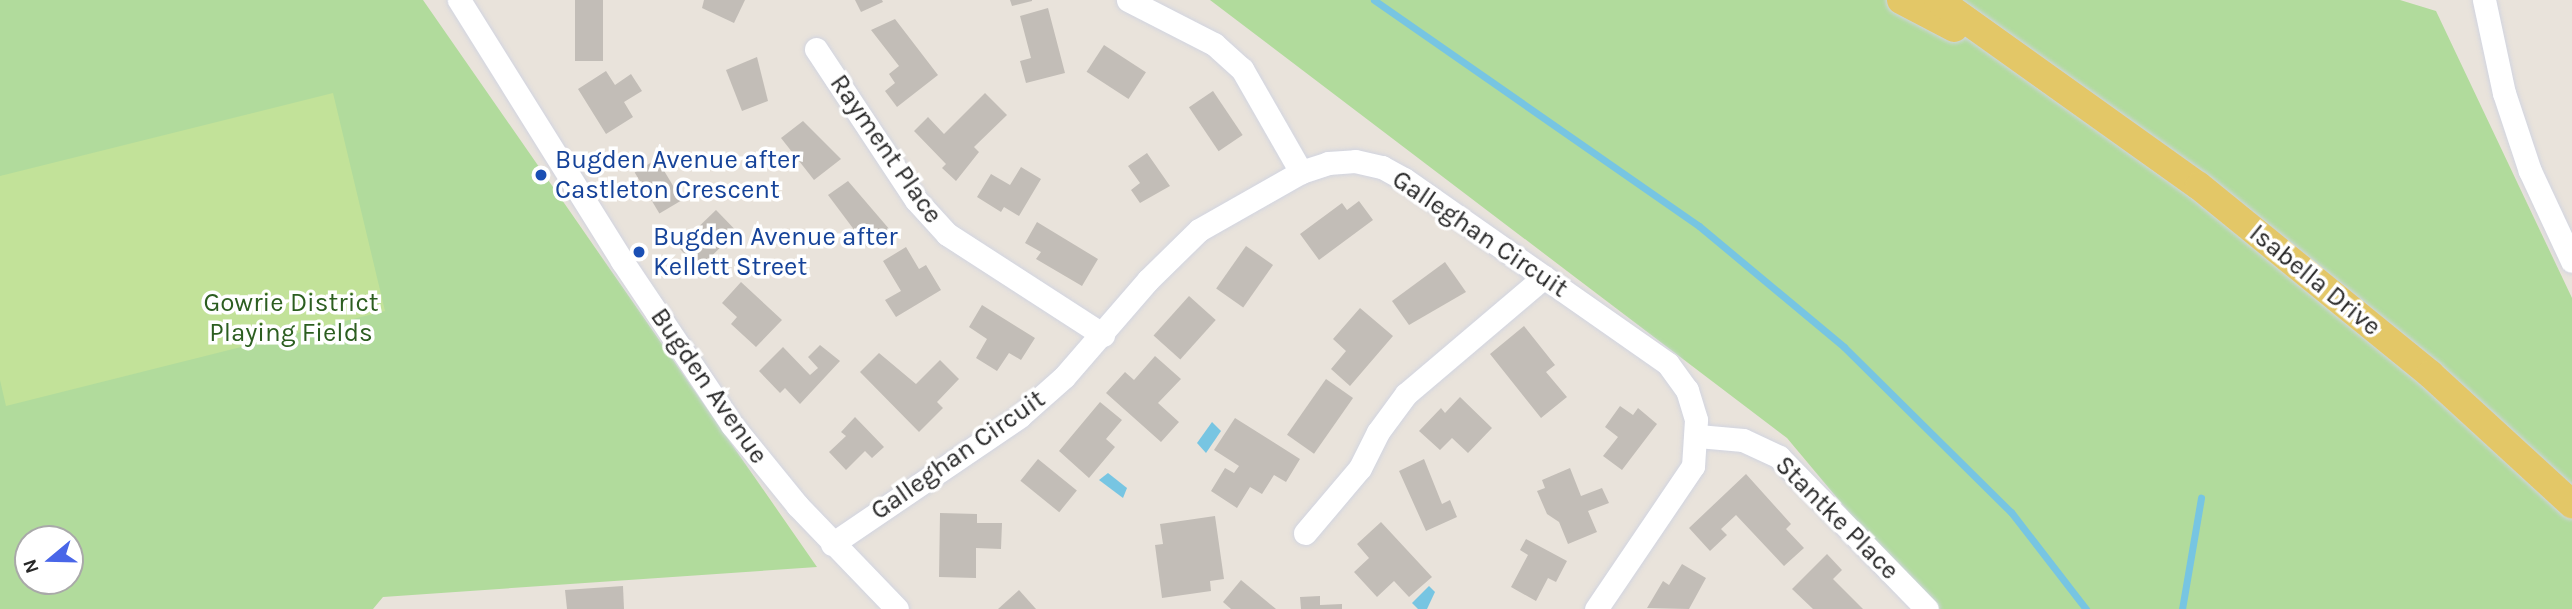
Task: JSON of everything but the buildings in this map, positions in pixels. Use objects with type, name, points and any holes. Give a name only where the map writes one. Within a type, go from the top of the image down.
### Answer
[{"type":"main road","name":"Isabella Drive","points":[[1901,0],[2043,76]]},
{"type":"main road","name":"Isabella Drive","points":[[1938,0],[2043,76],[2134,137],[2329,289],[2572,504]]},
{"type":"street","name":"Bugden Avenue","points":[[459,0],[703,383],[832,544],[897,609]]},
{"type":"street","points":[[1128,0],[1214,44],[1242,69],[1301,172]]},
{"type":"street","points":[[2484,0],[2504,93],[2530,171],[2569,249]]},
{"type":"street","name":"Rayment Place","points":[[816,49],[916,200],[947,234],[1103,335]]},
{"type":"street","name":"Galleghan Circuit","points":[[832,544],[1020,416],[1103,335],[1181,245],[1241,203],[1301,172],[1328,163],[1355,162],[1381,167],[1544,277],[1668,365],[1687,390],[1698,436],[1686,481],[1596,609]]},
{"type":"street","points":[[1306,533],[1360,468],[1378,432],[1406,394],[1544,277]]},
{"type":"street","name":"Stantke Place","points":[[1698,436],[1744,440],[1779,457],[1927,609]]},
{"type":"green space","name":"Gowrie District Playing Fields","points":[[0,0],[423,0],[817,567],[383,597],[373,609],[0,609]]},
{"type":"green space","points":[[1210,0],[2400,0],[2436,11],[2572,298],[2572,609],[1930,609],[1787,438]]},
{"type":"green space","points":[[333,93],[385,311],[6,406],[0,380],[0,176]]},
{"type":"water","points":[[1212,422],[1221,431],[1206,453],[1197,443]]},
{"type":"water","points":[[1108,473],[1127,488],[1123,498],[1099,480]]},
{"type":"water","points":[[1429,586],[1435,592],[1427,609],[1418,609],[1412,603]]},
{"type":"waterway","points":[[1374,0],[1699,226],[1844,347],[2011,512],[2086,609]]},
{"type":"waterway","points":[[2182,609],[2201,498]]},
{"type":"place","name":"Bugden Avenue after Castleton Crescent","points":[[541,175]]},
{"type":"place","name":"Bugden Avenue after Kellett Street","points":[[639,252]]}]
